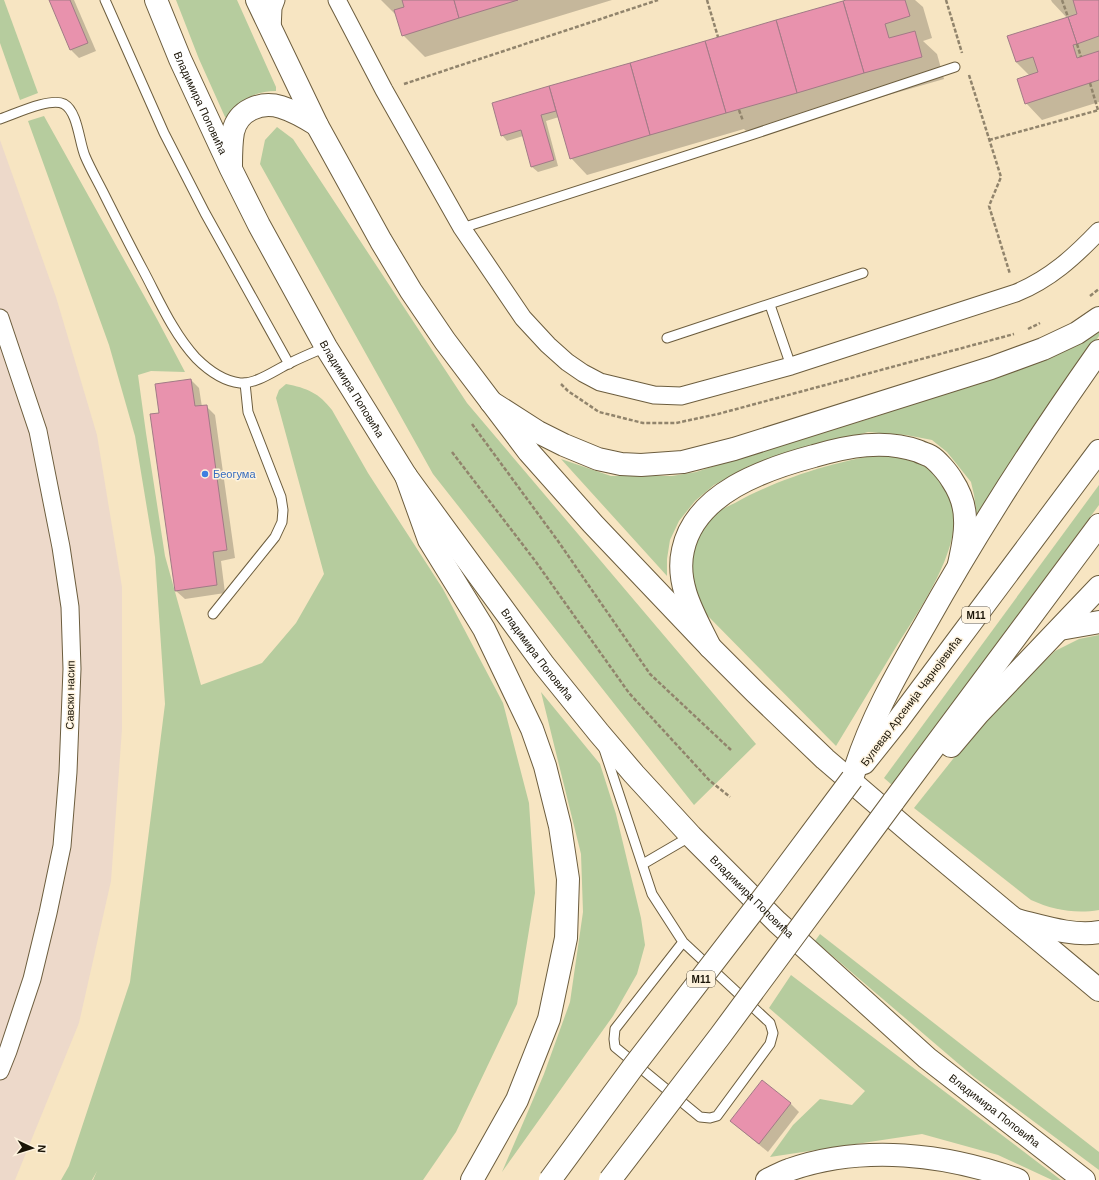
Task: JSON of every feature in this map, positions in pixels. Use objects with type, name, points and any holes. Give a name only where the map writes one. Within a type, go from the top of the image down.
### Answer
[{"type":"main road","name":"Владимира Поповића","points":[[156,0],[180,59],[231,169],[262,231],[326,347],[406,476],[544,666],[598,733],[691,836],[777,922],[927,1058],[1084,1180]]},
{"type":"main road","points":[[257,0],[317,125],[381,241],[411,291],[446,341],[529,452],[593,524],[710,647],[825,759],[1099,990]]},
{"type":"main road","points":[[231,169],[233,131],[240,117],[249,109],[266,105],[281,107],[300,115],[317,125]]},
{"type":"main road","points":[[491,402],[538,432],[598,459],[621,464],[642,465],[683,462],[749,445],[991,368],[1042,349],[1077,333],[1099,318]]},
{"type":"main road","points":[[852,779],[858,758],[884,698],[959,564],[1054,417],[1099,351]]},
{"type":"main road","points":[[710,647],[687,599],[684,589],[681,561],[685,541],[695,521],[710,504],[728,490],[749,478],[786,463],[837,449],[859,446],[886,445],[907,448],[930,456],[948,474],[960,492],[965,520],[965,535],[959,564]]},
{"type":"main road","name":"Булевар Арсенија Чарнојевића","points":[[852,779],[896,723],[1099,451]]},
{"type":"main road","points":[[406,476],[429,540],[484,629],[532,729],[545,766],[560,826],[568,879],[566,938],[549,1019],[517,1100],[472,1180]]},
{"type":"main road","points":[[610,1180],[720,1036],[1099,525]]},
{"type":"main road","points":[[893,802],[910,790],[923,778],[978,714],[1099,587]]},
{"type":"main road","points":[[1060,629],[1099,622]]},
{"type":"main road","name":"M11","points":[[550,1180],[638,1061],[852,779]]},
{"type":"main road","points":[[1016,920],[1070,932],[1099,932]]},
{"type":"main road","points":[[767,1180],[789,1170],[818,1162],[867,1154],[918,1156],[971,1165],[1018,1180]]},
{"type":"street","points":[[272,33],[273,8],[276,0]]},
{"type":"street","points":[[337,0],[384,90],[462,228],[523,318],[548,345],[567,362],[600,382],[654,395],[681,396],[791,366],[1016,293],[1035,285],[1070,260],[1099,231]]},
{"type":"street","name":"Савски насип","points":[[0,318],[38,431],[61,547],[70,607],[72,669],[68,772],[62,846],[32,979],[0,1071]]},
{"type":"lane","points":[[105,0],[164,133],[205,213],[289,364]]},
{"type":"lane","points":[[462,228],[748,136],[954,67]]},
{"type":"lane","points":[[0,119],[41,104],[53,102],[59,102],[70,109],[76,123],[85,157],[166,313],[184,343],[196,358],[218,376],[239,383],[255,381],[326,347]]},
{"type":"lane","points":[[668,338],[863,273]]},
{"type":"lane","points":[[770,305],[791,366]]},
{"type":"lane","points":[[213,614],[276,537],[282,522],[283,510],[281,497],[248,412],[245,383]]},
{"type":"lane","points":[[598,733],[652,894],[683,942],[770,1023],[772,1033],[770,1044],[717,1116],[710,1118],[700,1118],[615,1047],[615,1029],[683,942]]},
{"type":"lane","points":[[643,864],[691,836]]},
{"type":"path","points":[[384,90],[658,0]]},
{"type":"path","points":[[707,0],[718,37]]},
{"type":"path","points":[[946,0],[964,59]]},
{"type":"path","points":[[1062,0],[1068,17]]},
{"type":"path","points":[[1077,44],[1080,57]]},
{"type":"path","points":[[969,74],[1001,177],[989,206],[1016,293]]},
{"type":"path","points":[[989,140],[1098,110],[1090,83]]},
{"type":"path","points":[[1090,296],[1099,289]]},
{"type":"path","points":[[1026,330],[1045,321]]},
{"type":"path","points":[[557,380],[568,390],[599,412],[643,423],[676,423],[718,414],[1020,332]]},
{"type":"path","points":[[472,424],[558,541],[650,674],[731,750]]},
{"type":"path","points":[[452,452],[536,562],[629,694],[710,781],[730,797]]},
{"type":"shaded area","points":[[0,140],[56,297],[97,435],[122,587],[122,729],[111,881],[79,1023],[15,1180],[0,1180]]},
{"type":"green space","points":[[0,0],[4,0],[38,93],[20,100],[0,43]]},
{"type":"green space","points":[[176,0],[237,0],[276,87],[276,91],[268,91],[248,98],[232,112],[228,119],[225,117],[199,59]]},
{"type":"green space","points":[[44,116],[185,372],[151,371],[138,375],[165,556],[201,685],[262,663],[296,623],[324,574],[276,398],[279,390],[286,384],[300,387],[312,392],[322,399],[332,410],[368,473],[443,589],[503,703],[529,803],[535,893],[517,1004],[456,1132],[423,1180],[93,1180],[97,1171],[92,1180],[61,1180],[69,1166],[130,982],[165,704],[155,557],[135,436],[109,345],[28,121]]},
{"type":"green space","points":[[277,127],[293,139],[467,403],[756,744],[694,805],[433,474],[260,164],[265,140]]},
{"type":"green space","points":[[1099,332],[1099,336],[977,516],[971,482],[947,452],[932,440],[906,435],[868,432],[749,466],[714,485],[695,501],[679,521],[670,540],[667,559],[667,576],[561,459],[611,476],[672,476],[696,472],[798,439],[862,421],[1026,367]]},
{"type":"green space","points":[[887,454],[913,461],[929,469],[936,475],[950,498],[953,509],[954,522],[952,537],[941,570],[932,587],[836,746],[704,612],[693,583],[691,567],[692,551],[695,540],[712,517],[723,509],[751,494],[808,472],[849,461]]},
{"type":"green space","points":[[1099,485],[1099,505],[892,785],[884,778]]},
{"type":"green space","points":[[1099,635],[1099,910],[1081,912],[1056,909],[1031,900],[914,808],[984,720],[1055,651],[1079,639]]},
{"type":"green space","points":[[541,692],[600,764],[616,814],[641,918],[645,945],[637,974],[613,1016],[502,1172],[544,1074],[570,1002],[583,912],[581,854]]},
{"type":"green space","points":[[820,934],[1099,1152],[1099,1170],[974,1077],[815,941]]},
{"type":"green space","points":[[791,975],[1061,1180],[1052,1180],[998,1155],[922,1134],[770,1157],[793,1125],[820,1099],[852,1105],[865,1091],[769,1008]]},
{"type":"building","points":[[49,0],[70,0],[88,43],[70,50]]},
{"type":"building","points":[[402,0],[454,0],[459,18],[402,36],[394,10],[404,7]]},
{"type":"building","points":[[454,0],[518,0],[459,18]]},
{"type":"building","points":[[905,0],[910,16],[885,24],[889,38],[915,31],[922,57],[864,73],[843,1]]},
{"type":"building","points":[[1073,0],[1099,0],[1099,36],[1077,44],[1068,17],[1077,14]]},
{"type":"building","points":[[843,1],[864,73],[797,93],[776,20]]},
{"type":"building","points":[[1068,17],[1077,44],[1073,45],[1077,58],[1099,51],[1099,80],[1025,104],[1017,79],[1038,72],[1033,57],[1016,62],[1007,36]]},
{"type":"building","points":[[776,20],[797,93],[726,113],[705,41]]},
{"type":"building","points":[[705,41],[726,113],[650,135],[630,63]]},
{"type":"building","points":[[630,63],[650,135],[570,159],[549,86]]},
{"type":"building","points":[[549,86],[556,111],[541,115],[554,160],[531,167],[521,130],[501,136],[492,103]]},
{"type":"building","points":[[191,379],[195,406],[207,405],[227,550],[213,552],[217,585],[175,591],[150,414],[159,413],[155,384]]},
{"type":"building","points":[[762,1080],[791,1103],[759,1144],[730,1121]]},
{"type":"place","name":"Беогума","points":[[205,474]]}]
